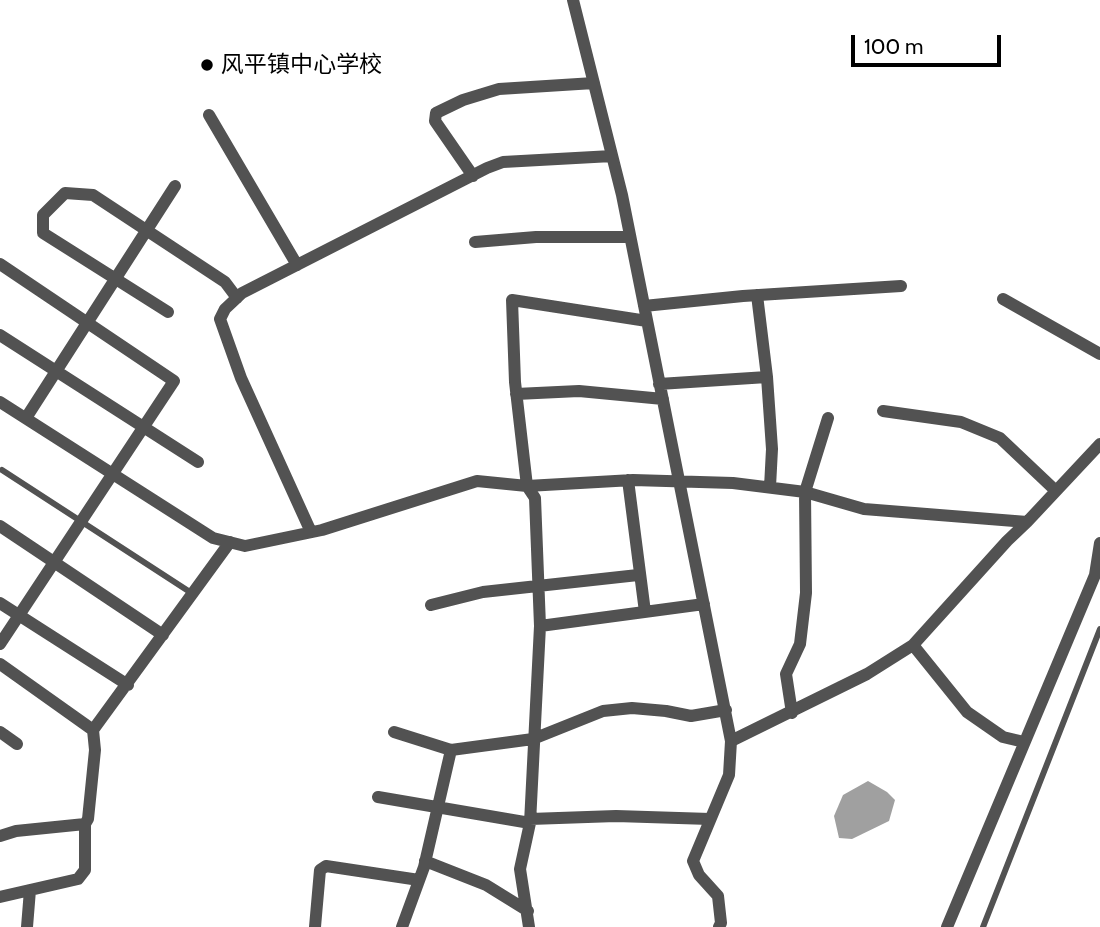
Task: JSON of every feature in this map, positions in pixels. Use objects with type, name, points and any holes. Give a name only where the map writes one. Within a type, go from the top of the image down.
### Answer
[{"type":"street","points":[[573,0],[630,237],[732,741],[729,775],[693,861],[699,875],[718,895],[721,923],[719,927]]},
{"type":"street","points":[[473,176],[435,121],[436,113],[463,100],[499,89],[594,83]]},
{"type":"street","points":[[209,115],[297,265]]},
{"type":"street","points":[[311,532],[241,378],[220,319],[225,309],[237,298],[297,265],[503,162],[612,156]]},
{"type":"street","points":[[26,418],[175,186]]},
{"type":"street","points":[[168,312],[43,233],[43,215],[65,193],[93,195],[225,282],[237,298]]},
{"type":"street","points":[[475,242],[536,237],[630,237]]},
{"type":"street","points":[[0,264],[174,381],[0,644]]},
{"type":"street","points":[[644,306],[757,295],[901,286]]},
{"type":"street","points":[[757,295],[772,449],[770,487]]},
{"type":"street","points":[[1003,299],[1100,354]]},
{"type":"street","points":[[529,927],[520,869],[530,821],[540,626],[539,586],[535,498],[527,486],[516,394],[512,300],[647,321]]},
{"type":"street","points":[[0,335],[198,462]]},
{"type":"street","points":[[659,384],[767,377]]},
{"type":"street","points":[[516,394],[579,391],[663,399]]},
{"type":"street","points":[[0,401],[213,538],[246,546],[311,532],[477,481],[527,486],[678,480],[805,492],[864,509],[1027,522]]},
{"type":"street","points":[[883,411],[961,422],[1000,438],[1056,491]]},
{"type":"street","points":[[792,713],[786,674],[800,644],[806,593],[805,492],[828,418]]},
{"type":"street","points":[[732,741],[867,674],[913,645],[1100,444]]},
{"type":"street","points":[[628,480],[638,575],[645,612]]},
{"type":"street","points":[[535,498],[552,484]]},
{"type":"street","points":[[0,526],[163,635]]},
{"type":"street","points":[[0,897],[78,879],[85,870],[85,824],[88,818],[95,750],[93,730],[230,542]]},
{"type":"street","points":[[947,927],[1095,575],[1100,543]]},
{"type":"street","points":[[431,605],[483,592],[638,575]]},
{"type":"street","points":[[0,603],[128,685]]},
{"type":"street","points":[[540,626],[704,604]]},
{"type":"street","points":[[913,645],[967,712],[1003,737],[1024,742]]},
{"type":"street","points":[[0,664],[93,730]]},
{"type":"street","points":[[394,732],[452,750],[533,739],[603,711],[632,708],[691,716],[726,710]]},
{"type":"street","points":[[0,732],[17,744]]},
{"type":"street","points":[[401,927],[425,861],[452,750]]},
{"type":"street","points":[[378,797],[530,821],[616,816],[710,820]]},
{"type":"street","points":[[0,836],[16,831],[85,824]]},
{"type":"street","points":[[425,861],[486,885],[528,911]]},
{"type":"street","points":[[315,927],[320,870],[326,866],[419,880]]},
{"type":"street","points":[[27,927],[30,890]]},
{"type":"lane","points":[[2,470],[192,594]]},
{"type":"lane","points":[[983,927],[1100,629]]},
{"type":"shaded area","points":[[868,781],[895,800],[889,821],[852,839],[839,838],[834,816],[843,795]]},
{"type":"place","name":"风平镇中心学校","points":[[207,65]]}]
